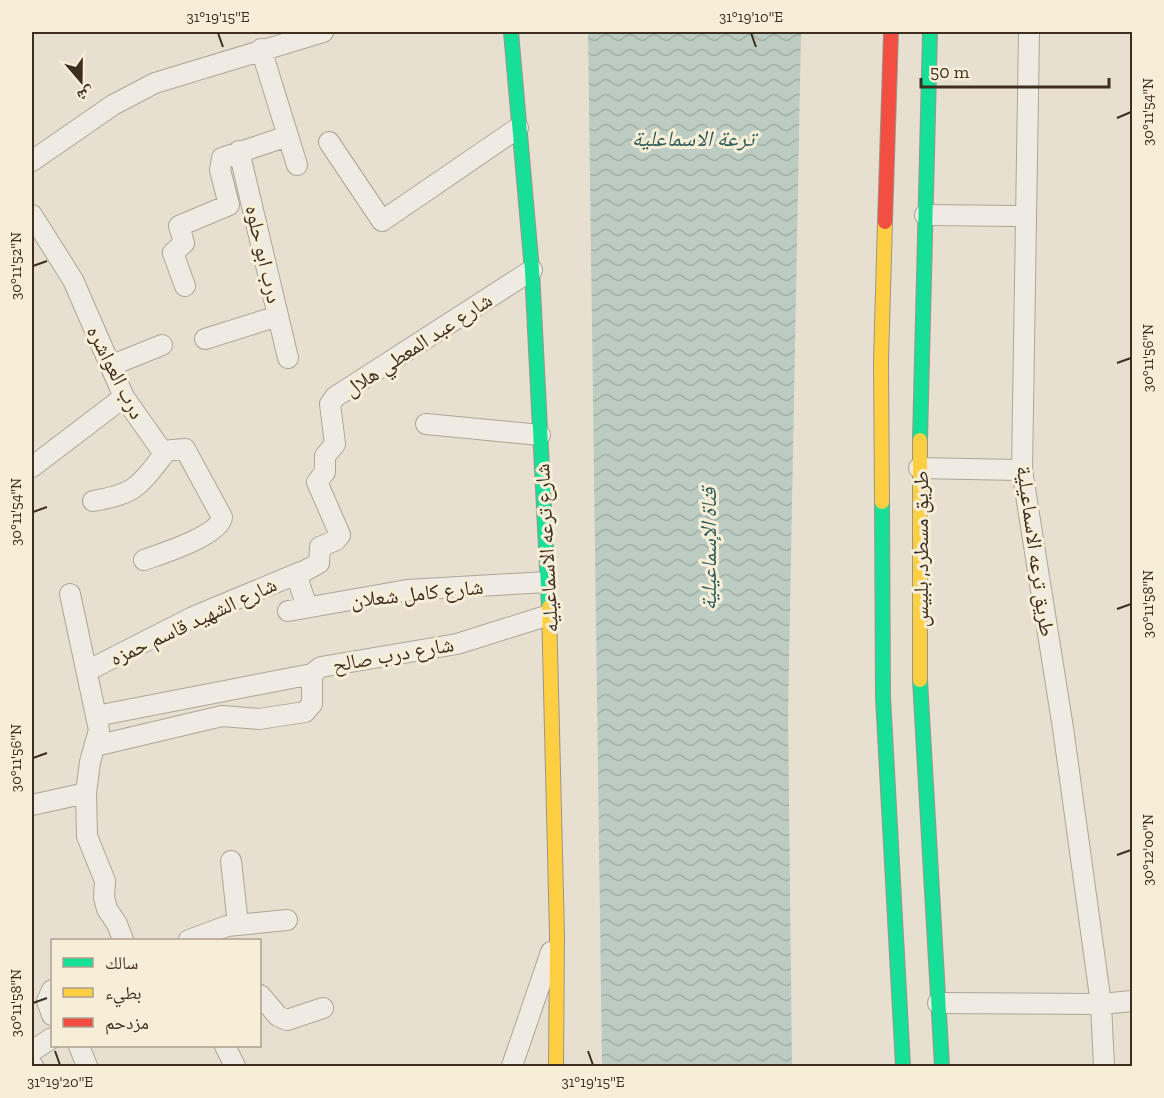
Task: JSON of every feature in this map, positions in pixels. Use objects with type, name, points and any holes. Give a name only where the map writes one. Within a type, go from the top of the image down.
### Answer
[{"type":"main road","name":"شارع ترعه الاسماعيليه","points":[[511,32],[532,270],[548,582],[557,935],[556,1066]]},
{"type":"main road","name":"طريق مسطرد, بلبيس","points":[[891,32],[881,361],[883,697],[903,1066]]},
{"type":"main road","name":"طريق مسطرد, بلبيس","points":[[930,32],[919,468],[920,700],[942,1066]]},
{"type":"street","points":[[32,161],[92,118],[139,90],[265,43],[323,32]]},
{"type":"street","name":"طريق ترعه الاسماعيلية","points":[[1029,32],[1022,470],[1063,728],[1101,1004],[1104,1066]]},
{"type":"street","points":[[265,43],[297,165]]},
{"type":"street","points":[[328,142],[382,221],[518,128]]},
{"type":"street","name":"درب ابو حلوه","points":[[185,286],[173,253],[184,243],[179,226],[228,206],[219,164],[225,156],[288,136]]},
{"type":"street","name":"درب ابو حلوه","points":[[239,151],[288,358]]},
{"type":"street","name":"درب العواشره","points":[[32,215],[73,280],[124,397],[161,451],[165,453]]},
{"type":"street","points":[[925,215],[1026,216]]},
{"type":"street","name":"شارع عبد المعطي هلال","points":[[301,572],[317,565],[321,558],[320,546],[340,536],[317,482],[325,472],[325,456],[335,444],[330,404],[335,397],[532,270]]},
{"type":"street","points":[[205,339],[278,316]]},
{"type":"street","points":[[110,366],[162,345]]},
{"type":"street","points":[[32,467],[124,397]]},
{"type":"street","points":[[426,424],[540,435]]},
{"type":"street","points":[[93,501],[120,496],[140,486],[165,453],[180,448],[185,449],[223,520],[218,526],[186,545],[144,560]]},
{"type":"street","points":[[919,468],[1022,470]]},
{"type":"street","name":"شارع كامل شعلان","points":[[301,572],[298,580],[297,609],[407,590],[548,582]]},
{"type":"street","name":"شارع الشهيد قاسم حمزه","points":[[87,671],[193,617],[301,572]]},
{"type":"street","points":[[70,594],[99,730],[86,793],[87,837],[105,881],[104,897],[107,909],[117,924],[123,939]]},
{"type":"street","name":"شارع درب صالح","points":[[95,746],[222,716],[259,719],[305,712],[312,704],[312,674],[321,667],[457,645],[549,615]]},
{"type":"street","points":[[96,716],[312,674]]},
{"type":"street","points":[[32,805],[86,793]]},
{"type":"street","points":[[231,861],[238,924]]},
{"type":"street","points":[[192,939],[238,924],[287,920]]},
{"type":"street","points":[[512,1066],[557,935]]},
{"type":"street","points":[[51,992],[47,1001],[51,1012]]},
{"type":"street","points":[[261,996],[278,1016],[287,1020],[322,1008]]},
{"type":"street","points":[[938,1003],[1101,1004],[1132,1001]]},
{"type":"street","points":[[32,1051],[51,1039]]},
{"type":"street","points":[[80,1047],[87,1066]]},
{"type":"street","points":[[226,1047],[235,1066]]},
{"type":"water","name":"ترعة الاسماعلية","points":[[588,32],[801,32],[788,714],[792,1066],[602,1066]]},
{"type":"traffic: fast","points":[[511,32],[532,270],[549,607]]},
{"type":"traffic: fast","points":[[920,440],[930,32]]},
{"type":"traffic: fast","points":[[882,502],[883,697],[903,1066]]},
{"type":"traffic: fast","points":[[920,680],[942,1066]]},
{"type":"traffic: slow","points":[[882,502],[881,361],[885,222]]},
{"type":"traffic: slow","points":[[920,440],[920,680]]},
{"type":"traffic: slow","points":[[549,607],[557,935],[556,1066]]},
{"type":"traffic: jam","points":[[885,222],[891,32]]},
{"type":"water label","name":"قناة الإسماعيلية","points":[[708,549]]}]
